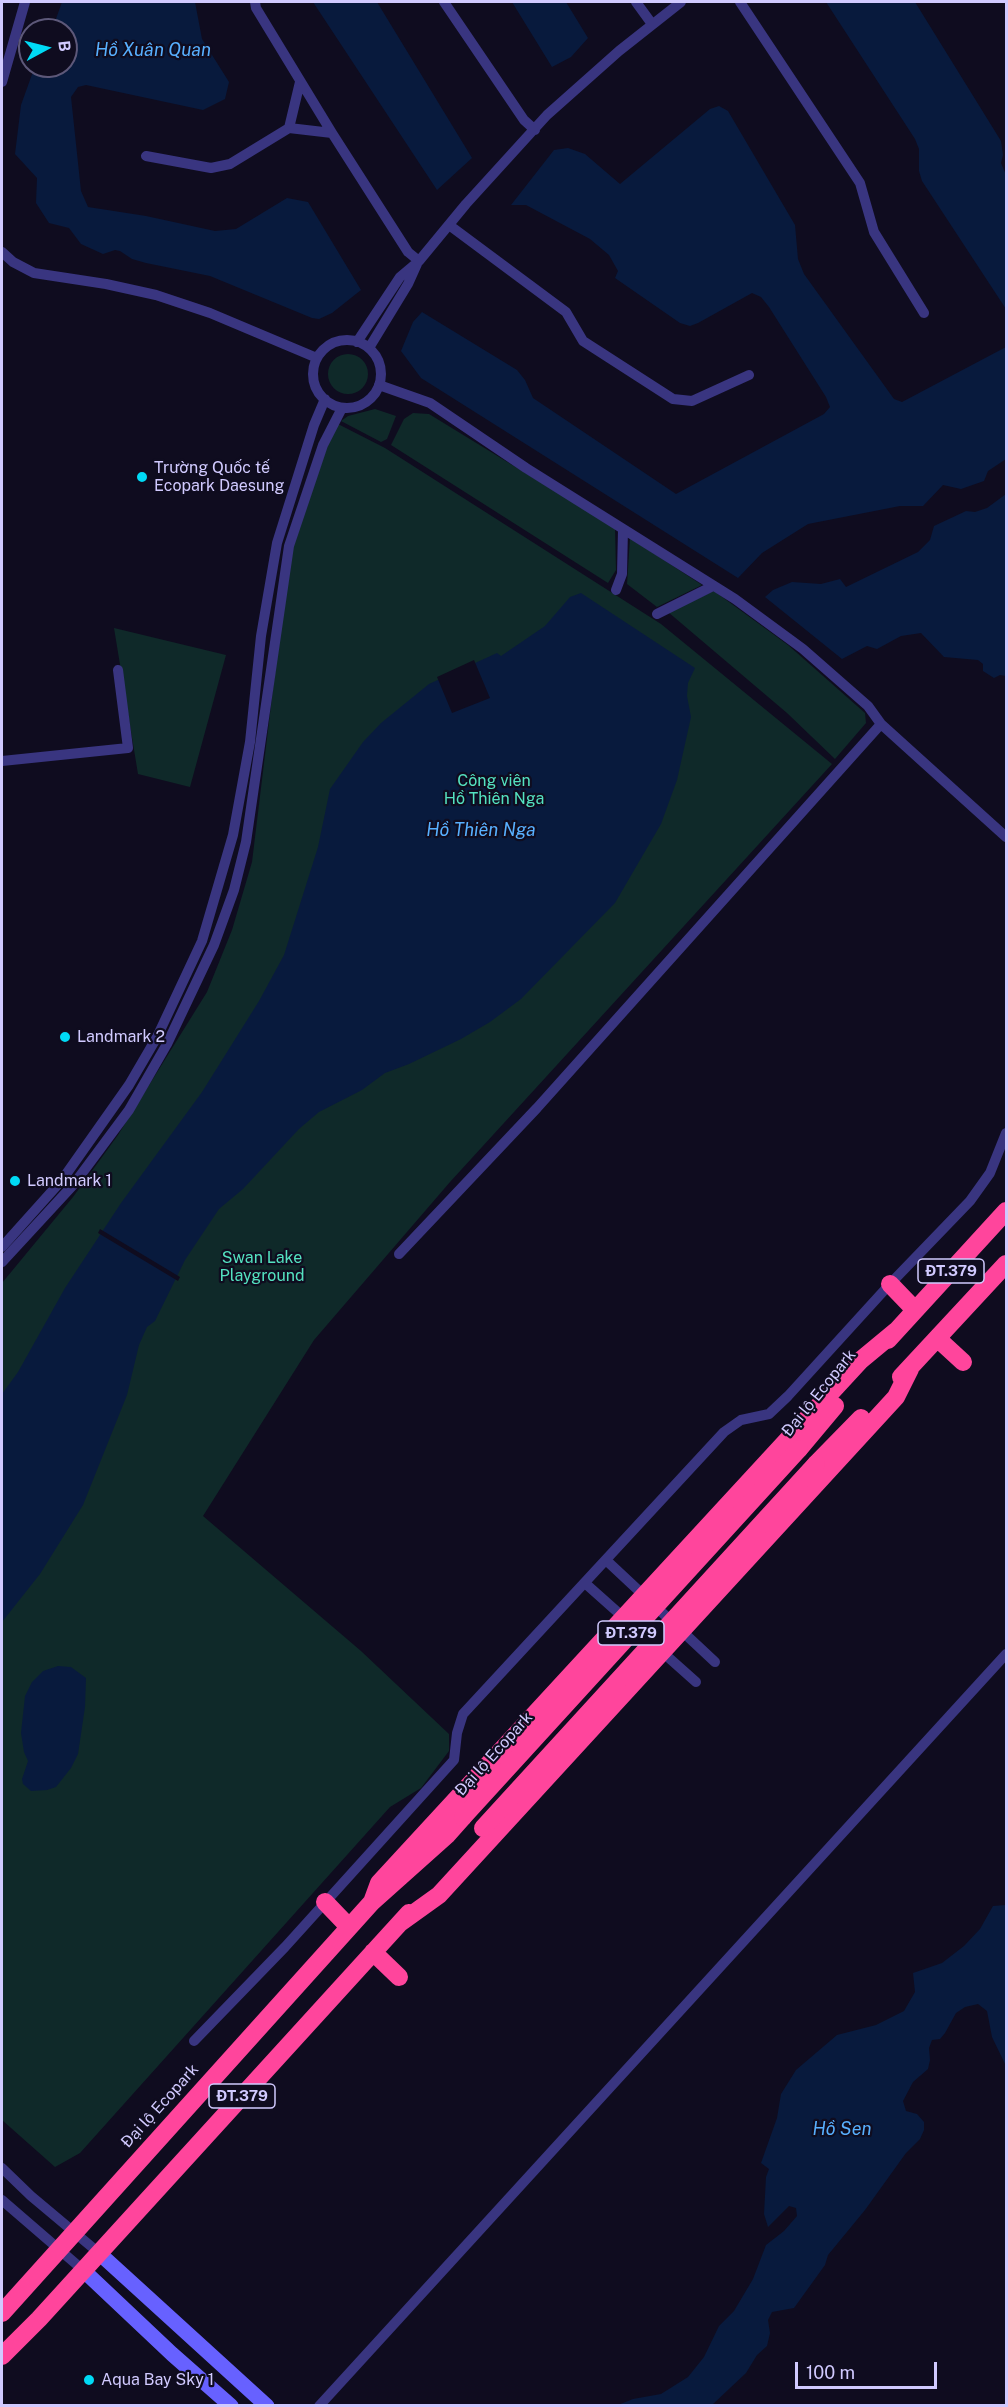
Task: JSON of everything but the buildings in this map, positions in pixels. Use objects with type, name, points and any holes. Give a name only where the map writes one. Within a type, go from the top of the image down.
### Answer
[{"type":"highway","name":"Đại lộ Ecopark","points":[[2,2313],[372,1902],[447,1835],[799,1449],[896,1331],[1006,1211]]},
{"type":"highway","name":"ĐT.379","points":[[2,2356],[39,2319],[816,1464],[910,1369],[1006,1264]]},
{"type":"highway","points":[[890,1284],[915,1310]]},
{"type":"highway","points":[[372,1902],[379,1883],[861,1360],[896,1331]]},
{"type":"highway","points":[[938,1339],[963,1362]]},
{"type":"highway","points":[[400,1923],[439,1895],[896,1397],[910,1369]]},
{"type":"highway","points":[[325,1902],[349,1927]]},
{"type":"highway","points":[[373,1952],[399,1977]]},
{"type":"main road","points":[[99,2253],[267,2406]]},
{"type":"main road","points":[[83,2270],[231,2406]]},
{"type":"street","points":[[2,82],[25,2]]},
{"type":"street","points":[[255,2],[256,8],[332,133],[408,252],[419,261]]},
{"type":"street","points":[[444,2],[524,120],[535,130]]},
{"type":"street","points":[[636,2],[652,24]]},
{"type":"street","points":[[357,342],[400,277],[419,261],[549,113],[652,24],[681,2]]},
{"type":"street","points":[[740,2],[860,183],[874,232],[924,313]]},
{"type":"street","points":[[289,128],[300,82]]},
{"type":"street","points":[[146,156],[211,168],[230,164],[289,128],[332,133]]},
{"type":"street","points":[[449,225],[566,312],[583,341],[673,399],[692,400],[749,375]]},
{"type":"street","points":[[2,252],[34,273],[106,284],[156,295],[210,313],[317,358]]},
{"type":"street","points":[[369,348],[408,284],[419,261]]},
{"type":"street","points":[[348,340],[357,342],[369,348],[374,354],[380,369],[379,385],[375,393],[360,405],[342,408],[325,399],[318,391],[314,380],[314,369],[317,358],[330,345],[348,340]]},
{"type":"street","points":[[379,385],[430,403],[526,468],[735,599],[803,649],[868,706],[881,724],[1006,837]]},
{"type":"street","points":[[2,1247],[74,1184],[129,1110],[167,1044],[214,945],[234,890],[246,842],[256,743],[261,636],[270,574],[277,543],[314,425],[325,399]]},
{"type":"street","points":[[2,1262],[52,1201],[63,1180],[129,1084],[157,1037],[202,941],[233,835],[256,743],[289,546],[322,445],[342,408]]},
{"type":"street","points":[[616,590],[622,574],[623,529]]},
{"type":"street","points":[[277,543],[289,546]]},
{"type":"street","points":[[657,614],[712,586]]},
{"type":"street","points":[[2,761],[128,748],[118,670]]},
{"type":"street","points":[[399,1254],[545,1100],[881,724]]},
{"type":"street","points":[[202,941],[214,945]]},
{"type":"street","points":[[194,2041],[454,1760],[457,1733],[463,1714],[586,1584],[724,1432],[741,1420],[769,1414],[970,1202],[990,1173],[1006,1133]]},
{"type":"street","points":[[607,1561],[715,1662]]},
{"type":"street","points":[[586,1584],[696,1682]]},
{"type":"street","points":[[320,2406],[1006,1654]]},
{"type":"street","points":[[2,2168],[99,2253]]},
{"type":"street","points":[[2,2218],[6,2204],[83,2270]]},
{"type":"green space","points":[[348,354],[356,355],[362,360],[367,366],[367,382],[362,388],[356,393],[348,394],[340,393],[334,388],[329,382],[328,374],[329,366],[334,360],[340,355]]},
{"type":"green space","points":[[375,409],[396,416],[387,439],[381,442],[341,421],[348,416]]},
{"type":"green space","points":[[413,413],[429,414],[615,528],[616,570],[608,583],[391,445],[404,419]]},
{"type":"green space","name":"Công viên Hồ Thiên Nga","points":[[338,424],[385,448],[661,624],[832,764],[450,1182],[314,1340],[203,1516],[361,1651],[449,1734],[449,1751],[421,1788],[390,1807],[80,2153],[55,2167],[2,2120],[2,1283],[73,1197],[118,1135],[207,992],[232,930],[252,862],[289,557],[328,444]]},
{"type":"green space","points":[[630,538],[702,585],[657,607],[627,584]]},
{"type":"green space","points":[[714,591],[788,645],[865,713],[866,723],[835,759],[787,713],[668,612]]},
{"type":"green space","points":[[114,628],[226,655],[190,787],[138,774]]},
{"type":"water","name":"Hồ Xuân Quan","points":[[62,2],[195,2],[202,39],[229,82],[225,99],[203,110],[86,85],[78,87],[71,97],[81,191],[88,207],[146,216],[215,231],[236,229],[287,198],[308,202],[361,290],[332,313],[319,319],[312,318],[210,276],[146,263],[132,259],[120,251],[115,250],[103,254],[81,244],[69,228],[49,223],[36,203],[37,178],[15,154],[21,105],[31,78],[78,78],[78,18],[56,18]]},
{"type":"water","points":[[313,2],[377,2],[472,158],[437,190]]},
{"type":"water","points":[[512,2],[566,2],[588,38],[571,57],[552,67]]},
{"type":"water","points":[[826,2],[915,2],[1001,141],[1003,155],[1001,163],[1006,175],[1006,309],[922,181],[919,171],[919,149],[915,139]]},
{"type":"water","points":[[719,106],[728,111],[795,225],[798,259],[804,274],[894,399],[902,402],[1006,347],[1006,459],[988,471],[984,481],[961,489],[943,485],[923,506],[900,506],[808,524],[762,553],[738,578],[421,378],[401,351],[413,322],[422,312],[517,370],[525,380],[533,398],[676,494],[824,414],[830,407],[826,397],[761,297],[752,293],[698,323],[690,326],[680,323],[615,278],[618,271],[609,255],[590,239],[526,205],[511,205],[554,150],[568,148],[585,154],[620,184],[710,109]]},
{"type":"water","points":[[1006,494],[1006,676],[1000,675],[994,678],[983,671],[983,664],[978,660],[944,657],[921,633],[901,636],[877,649],[867,646],[842,659],[765,597],[773,590],[792,582],[821,584],[840,579],[846,587],[918,552],[930,540],[934,526],[966,511],[975,512],[987,508]]},
{"type":"water","name":"Hồ Thiên Nga","points":[[581,593],[695,668],[688,683],[687,696],[691,717],[677,780],[661,824],[615,903],[521,999],[490,1022],[461,1039],[385,1073],[362,1090],[319,1112],[299,1129],[243,1189],[219,1209],[185,1260],[155,1321],[147,1327],[139,1345],[127,1395],[83,1505],[40,1574],[2,1622],[2,1394],[18,1372],[65,1288],[121,1203],[202,1092],[259,1001],[284,955],[318,847],[330,789],[363,742],[381,723],[429,684],[497,653],[501,656],[545,626],[570,597]]},
{"type":"water","points":[[58,1666],[71,1667],[86,1678],[85,1707],[78,1754],[71,1768],[56,1787],[31,1791],[23,1784],[22,1779],[28,1761],[21,1733],[25,1696],[32,1682],[43,1671]]},
{"type":"water","name":"Hồ Sen","points":[[1006,1905],[1006,2066],[992,2037],[987,2011],[978,2004],[965,2007],[956,2013],[940,2039],[932,2040],[929,2048],[928,2069],[913,2082],[903,2101],[906,2111],[917,2114],[924,2122],[924,2130],[920,2139],[906,2153],[865,2210],[828,2255],[825,2265],[794,2308],[772,2312],[768,2320],[770,2333],[767,2346],[757,2355],[746,2373],[712,2405],[618,2405],[633,2399],[661,2394],[688,2377],[704,2357],[719,2326],[734,2311],[753,2279],[766,2245],[784,2231],[797,2216],[796,2208],[789,2206],[768,2227],[764,2214],[766,2177],[769,2169],[761,2163],[777,2118],[781,2094],[796,2070],[837,2035],[876,2025],[904,2011],[915,1992],[913,1973],[942,1963],[964,1946],[980,1929],[993,1906]]},
{"type":"pier","points":[[474,660],[490,698],[452,713],[437,677]]},
{"type":"pier","points":[[100,1229],[180,1277],[178,1281],[98,1233]]},
{"type":"place","name":"Trường Quốc tế Ecopark Daesung","points":[[142,477]]},
{"type":"place","name":"Landmark 2","points":[[65,1037]]},
{"type":"place","name":"Landmark 1","points":[[15,1181]]},
{"type":"place","name":"Aqua Bay Sky 1","points":[[89,2380]]},
{"type":"park label","name":"Swan Lake Playground","points":[[262,1267]]}]
